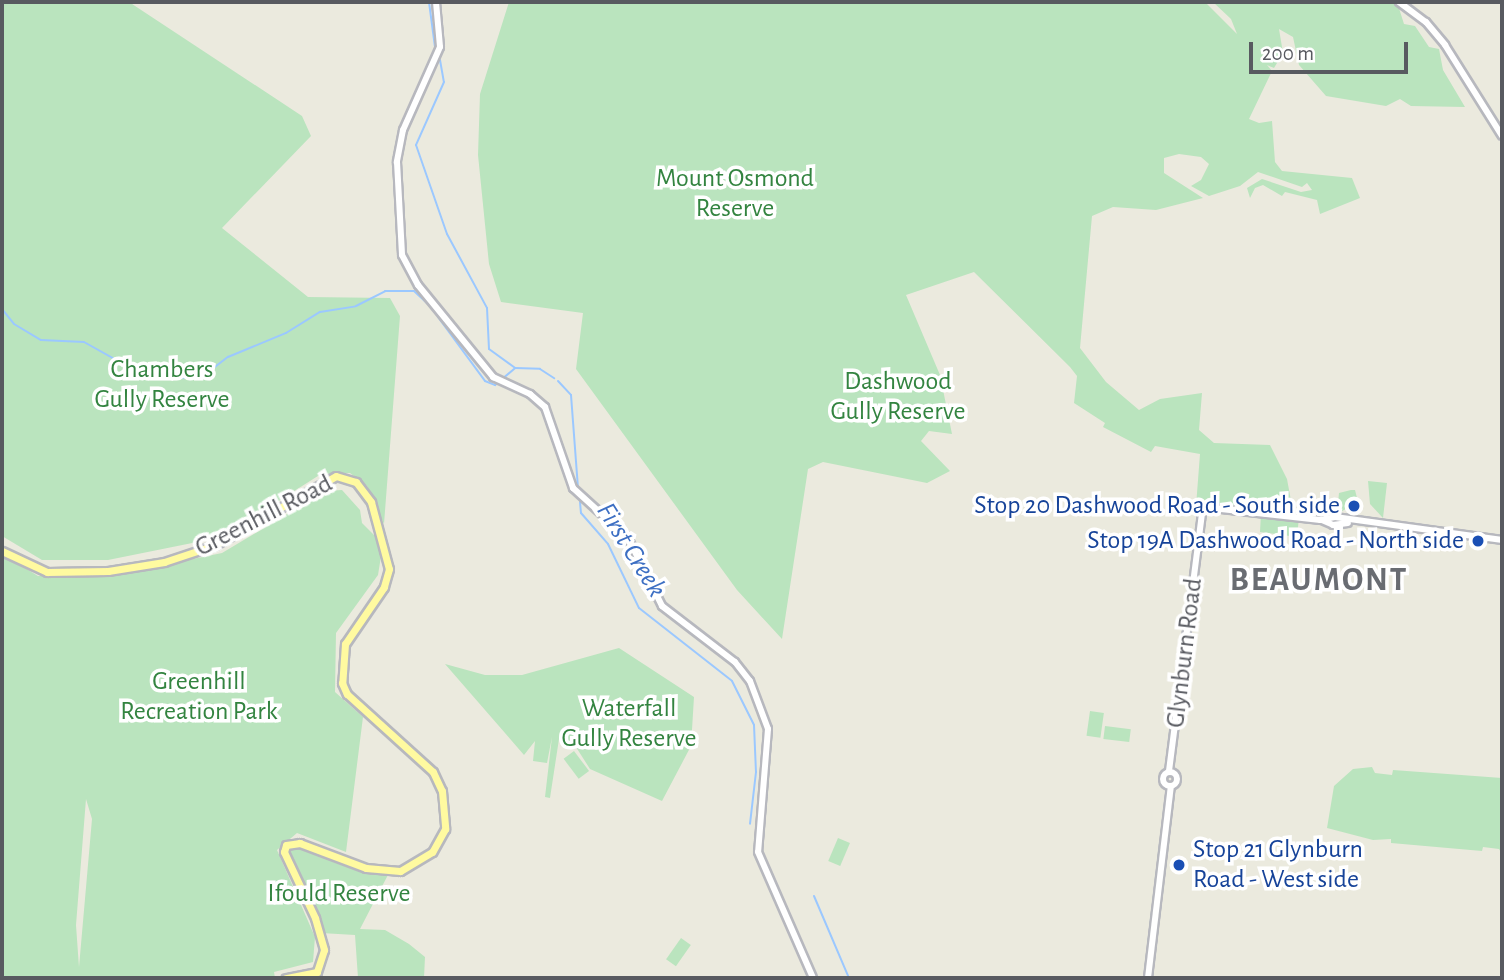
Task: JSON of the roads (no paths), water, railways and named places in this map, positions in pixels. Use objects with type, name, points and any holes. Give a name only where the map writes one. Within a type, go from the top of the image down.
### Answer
[{"type":"main road","name":"Greenhill Road","points":[[2,551],[47,572],[108,571],[164,562],[215,545],[336,476],[356,482],[371,502],[389,569],[384,587],[345,644],[342,683],[347,694],[433,772],[442,791],[445,829],[432,852],[400,871],[366,869],[300,844],[286,845],[284,852],[315,918],[324,950],[317,972],[286,978]]},
{"type":"street","points":[[436,2],[440,47],[407,120],[397,162],[402,254],[418,285],[500,381],[530,394],[545,407],[573,488],[628,538],[662,606],[735,662],[750,681],[768,729],[758,852],[764,872],[813,978]]},
{"type":"street","points":[[1399,2],[1426,22],[1445,45],[1502,136]]},
{"type":"street","name":"Glynburn Road","points":[[1148,978],[1168,787],[1203,506],[1227,509]]},
{"type":"street","points":[[1201,523],[1208,513],[1227,509],[1320,520],[1335,517],[1351,523],[1502,540]]},
{"type":"waterway","name":"First Creek","points":[[429,2],[435,47]]},
{"type":"waterway","name":"First Creek","points":[[440,60],[444,82],[416,145],[447,234],[487,308],[489,349],[515,368],[540,369],[554,378]]},
{"type":"waterway","points":[[2,309],[14,324],[41,340],[84,342],[127,366],[186,378],[202,377],[228,357],[286,333],[320,312],[356,306],[385,291],[414,291],[430,306]]},
{"type":"waterway","points":[[438,317],[485,381],[495,385],[515,368]]},
{"type":"waterway","name":"First Creek","points":[[558,381],[571,395],[578,488]]},
{"type":"waterway","name":"First Creek","points":[[580,502],[581,513],[608,544],[639,608],[732,681],[754,725],[756,772],[750,824]]},
{"type":"waterway","name":"First Creek","points":[[814,896],[849,978]]},
{"type":"place","name":"Stop 20 Dashwood Road - South side","points":[[1354,506]]},
{"type":"place","name":"Stop 19A Dashwood Road - North side","points":[[1478,541]]},
{"type":"place","name":"Stop 21 Glynburn Road - West side","points":[[1179,865]]},
{"type":"district","name":"BEAUMONT","points":[[1319,581]]},
{"type":"park label","name":"Mount Osmond Reserve","points":[[735,194]]},
{"type":"park label","name":"Chambers Gully Reserve","points":[[162,385]]},
{"type":"park label","name":"Dashwood Gully Reserve","points":[[898,397]]},
{"type":"park label","name":"Greenhill Recreation Park","points":[[199,697]]},
{"type":"park label","name":"Waterfall Gully Reserve","points":[[629,724]]},
{"type":"park label","name":"Ifould Reserve","points":[[339,894]]}]
